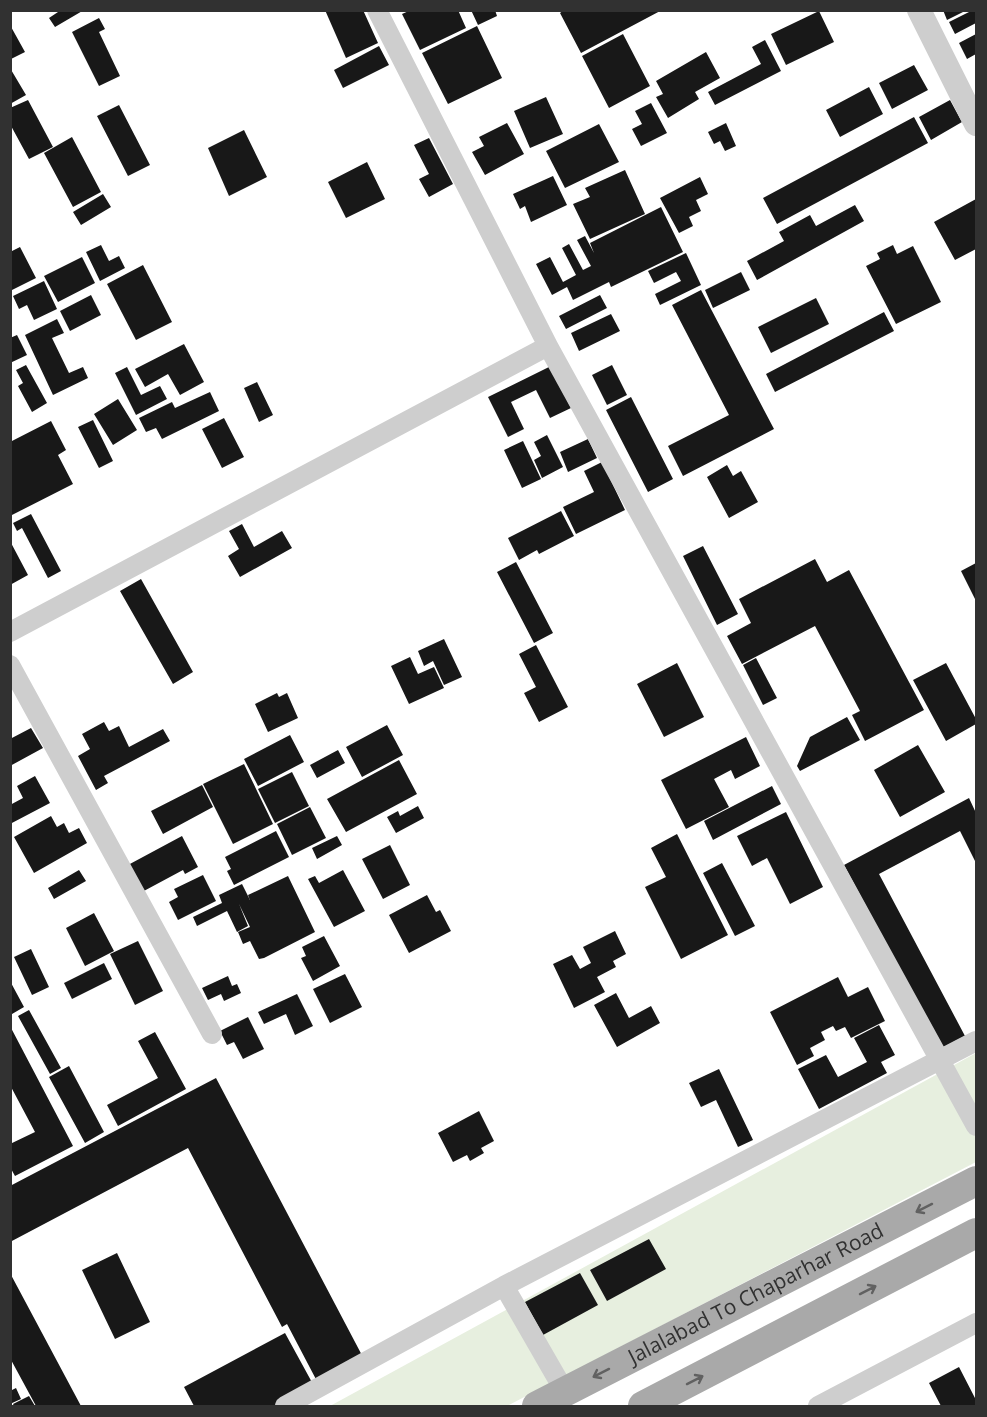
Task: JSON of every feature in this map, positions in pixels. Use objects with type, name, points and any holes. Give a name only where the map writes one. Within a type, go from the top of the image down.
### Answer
[{"type":"main road","name":"Jalalabad To Chaparhar Road","points":[[537,1407],[976,1181]]},
{"type":"main road","points":[[643,1407],[976,1233]]},
{"type":"street","points":[[377,10],[548,346],[976,1126]]},
{"type":"street","points":[[919,10],[976,124]]},
{"type":"street","points":[[10,632],[548,346]]},
{"type":"street","points":[[10,665],[212,1034]]},
{"type":"street","points":[[285,1407],[504,1286],[976,1041]]},
{"type":"street","points":[[504,1286],[565,1392]]},
{"type":"street","points":[[818,1407],[976,1323]]},
{"type":"green space","points":[[976,1053],[976,1162],[507,1406],[330,1406]]},
{"type":"building","points":[[61,10],[84,10],[55,27],[49,18]]},
{"type":"building","points":[[325,10],[363,10],[378,43],[346,58]]},
{"type":"building","points":[[411,10],[458,10],[466,28],[420,50],[402,14]]},
{"type":"building","points":[[471,10],[495,10],[497,16],[478,25]]},
{"type":"building","points":[[564,10],[662,10],[581,53],[560,13]]},
{"type":"building","points":[[943,10],[967,10],[947,20]]},
{"type":"building","points":[[976,10],[976,23],[955,34],[949,22]]},
{"type":"building","points":[[819,11],[834,42],[786,65],[771,34]]},
{"type":"building","points":[[99,18],[105,29],[99,32],[120,76],[99,86],[72,32]]},
{"type":"building","points":[[10,25],[25,52],[11,59],[10,58]]},
{"type":"building","points":[[477,26],[502,78],[448,104],[422,53]]},
{"type":"building","points":[[623,34],[650,86],[609,108],[582,56]]},
{"type":"building","points":[[976,34],[976,54],[967,59],[959,43]]},
{"type":"building","points":[[765,40],[781,71],[715,105],[708,92],[761,64],[752,47]]},
{"type":"building","points":[[379,46],[389,65],[343,88],[334,70]]},
{"type":"building","points":[[706,52],[720,78],[695,92],[699,99],[668,118],[656,97],[663,94],[656,81]]},
{"type":"building","points":[[914,65],[928,90],[892,109],[879,83]]},
{"type":"building","points":[[10,68],[26,95],[10,104]]},
{"type":"building","points":[[869,87],[883,114],[840,137],[826,110]]},
{"type":"building","points":[[546,97],[563,134],[530,148],[514,111]]},
{"type":"building","points":[[28,100],[53,147],[29,159],[10,124],[10,108]]},
{"type":"building","points":[[950,100],[962,122],[931,140],[919,117]]},
{"type":"building","points":[[651,103],[667,133],[641,146],[632,129],[642,124],[635,111]]},
{"type":"building","points":[[119,105],[150,165],[128,176],[97,116]]},
{"type":"building","points":[[914,117],[928,143],[777,224],[763,198]]},
{"type":"building","points":[[507,123],[524,154],[485,175],[472,152],[484,146],[479,137]]},
{"type":"building","points":[[726,123],[736,146],[725,151],[720,141],[714,144],[708,132]]},
{"type":"building","points":[[599,124],[619,162],[565,188],[546,151]]},
{"type":"building","points":[[244,130],[267,177],[229,196],[208,148]]},
{"type":"building","points":[[72,137],[101,192],[73,207],[44,153]]},
{"type":"building","points":[[429,138],[453,184],[429,197],[419,179],[429,174],[414,145]]},
{"type":"building","points":[[367,162],[385,199],[346,218],[328,182]]},
{"type":"building","points":[[625,170],[645,214],[590,239],[573,204],[590,197],[585,188]]},
{"type":"building","points":[[553,176],[567,205],[531,222],[525,206],[520,209],[513,194]]},
{"type":"building","points":[[700,177],[708,194],[696,200],[701,211],[689,217],[693,226],[679,233],[660,198]]},
{"type":"building","points":[[103,194],[111,207],[81,225],[73,212]]},
{"type":"building","points":[[976,199],[976,249],[955,260],[934,222]]},
{"type":"building","points":[[855,205],[864,221],[757,280],[747,261],[784,241],[779,232],[810,215],[816,226]]},
{"type":"building","points":[[661,207],[683,252],[611,287],[609,282],[573,300],[567,287],[552,295],[536,264],[550,257],[563,282],[576,275],[562,248],[569,244],[583,270],[591,266],[577,240],[585,236],[594,253],[590,243]]},
{"type":"building","points":[[101,245],[109,261],[119,256],[125,268],[100,281],[86,252]]},
{"type":"building","points":[[893,245],[897,254],[913,246],[941,302],[896,324],[866,266],[880,259],[877,253]]},
{"type":"building","points":[[20,247],[36,278],[12,290],[10,252]]},
{"type":"building","points":[[686,253],[701,285],[660,305],[655,294],[681,281],[676,272],[654,283],[648,271]]},
{"type":"building","points":[[82,257],[95,283],[58,302],[44,276]]},
{"type":"building","points":[[143,265],[172,322],[136,340],[107,284]]},
{"type":"building","points":[[741,272],[750,290],[713,308],[705,290]]},
{"type":"building","points":[[44,281],[57,309],[34,320],[27,305],[19,309],[13,296]]},
{"type":"building","points":[[701,290],[774,429],[683,476],[668,446],[729,415],[672,305]]},
{"type":"building","points":[[91,295],[101,315],[70,331],[60,311]]},
{"type":"building","points":[[600,295],[607,308],[566,329],[559,316]]},
{"type":"building","points":[[816,298],[829,324],[771,353],[758,327]]},
{"type":"building","points":[[884,312],[894,331],[775,392],[766,374]]},
{"type":"building","points":[[611,314],[620,331],[579,351],[571,333]]},
{"type":"building","points":[[57,319],[64,333],[52,338],[69,373],[83,367],[88,378],[53,395],[25,335]]},
{"type":"building","points":[[17,335],[27,355],[10,363],[10,338]]},
{"type":"building","points":[[184,344],[204,382],[180,395],[168,374],[145,387],[135,369]]},
{"type":"building","points":[[26,365],[47,403],[32,412],[18,386],[23,383],[16,370]]},
{"type":"building","points":[[612,365],[627,395],[607,405],[592,375]]},
{"type":"building","points":[[551,366],[571,408],[550,418],[536,390],[511,402],[524,429],[508,437],[488,397]]},
{"type":"building","points":[[127,367],[141,395],[160,386],[167,399],[136,415],[115,373]]},
{"type":"building","points":[[257,382],[273,415],[259,422],[244,388]]},
{"type":"building","points":[[210,392],[219,411],[162,439],[156,428],[146,432],[139,418],[172,402],[175,408]]},
{"type":"building","points":[[631,397],[673,479],[648,492],[606,410]]},
{"type":"building","points":[[118,399],[137,430],[113,445],[94,414]]},
{"type":"building","points":[[224,418],[244,457],[222,468],[202,429]]},
{"type":"building","points":[[93,420],[113,461],[99,468],[78,427]]},
{"type":"building","points":[[51,421],[66,450],[58,455],[73,484],[10,516],[10,442]]},
{"type":"building","points":[[547,435],[563,467],[542,478],[534,460],[541,456],[534,442]]},
{"type":"building","points":[[588,439],[597,458],[568,472],[560,452]]},
{"type":"building","points":[[523,441],[541,479],[522,488],[504,450]]},
{"type":"building","points":[[602,462],[625,510],[576,534],[563,507],[594,492],[584,471]]},
{"type":"building","points":[[727,465],[733,476],[741,471],[758,502],[729,518],[707,477]]},
{"type":"building","points":[[561,511],[574,536],[539,554],[537,550],[519,560],[508,538]]},
{"type":"building","points":[[31,514],[61,571],[48,578],[22,528],[17,531],[13,523]]},
{"type":"building","points":[[242,524],[254,547],[282,531],[292,548],[240,577],[228,556],[239,549],[229,531]]},
{"type":"building","points":[[10,541],[28,575],[10,585]]},
{"type":"building","points":[[703,546],[738,614],[717,625],[683,556]]},
{"type":"building","points":[[815,559],[827,582],[849,570],[924,710],[865,741],[852,715],[860,711],[815,626],[742,664],[727,636],[751,623],[739,599]]},
{"type":"building","points":[[516,562],[553,633],[534,643],[497,572]]},
{"type":"building","points":[[976,563],[976,601],[961,571]]},
{"type":"building","points":[[141,579],[193,672],[173,684],[120,591]]},
{"type":"building","points":[[444,639],[462,677],[444,685],[433,661],[424,666],[418,651]]},
{"type":"building","points":[[536,645],[568,707],[539,722],[524,693],[536,687],[519,654]]},
{"type":"building","points":[[410,657],[418,674],[434,667],[444,688],[409,704],[391,666]]},
{"type":"building","points":[[756,658],[777,698],[763,705],[743,665]]},
{"type":"building","points":[[677,663],[704,717],[664,737],[637,684]]},
{"type":"building","points":[[946,663],[976,719],[976,724],[946,741],[913,680]]},
{"type":"building","points":[[277,693],[279,697],[287,693],[298,718],[268,732],[255,704]]},
{"type":"building","points":[[847,717],[860,740],[800,771],[797,766],[810,737]]},
{"type":"building","points":[[104,722],[109,731],[119,726],[129,747],[163,729],[170,741],[104,776],[108,783],[96,790],[78,756],[90,749],[82,734]]},
{"type":"building","points":[[387,725],[403,755],[362,777],[346,747]]},
{"type":"building","points":[[31,728],[43,748],[10,766],[10,739]]},
{"type":"building","points":[[290,735],[304,762],[258,786],[244,759]]},
{"type":"building","points":[[746,737],[760,766],[735,779],[731,770],[714,779],[729,807],[686,829],[661,780]]},
{"type":"building","points":[[918,745],[945,792],[900,817],[874,770]]},
{"type":"building","points":[[338,750],[345,763],[317,778],[310,765]]},
{"type":"building","points":[[399,760],[417,794],[346,832],[327,799]]},
{"type":"building","points":[[244,764],[273,824],[233,844],[203,784]]},
{"type":"building","points":[[292,772],[309,806],[275,823],[258,789]]},
{"type":"building","points":[[35,776],[50,803],[10,824],[10,805],[23,798],[17,786]]},
{"type":"building","points":[[202,785],[213,807],[163,834],[151,811]]},
{"type":"building","points":[[772,786],[781,804],[713,840],[704,821]]},
{"type":"building","points":[[969,798],[976,813],[976,863],[960,831],[879,874],[965,1036],[942,1048],[844,865]]},
{"type":"building","points":[[418,806],[424,818],[396,833],[387,817],[398,811],[400,816]]},
{"type":"building","points":[[310,807],[326,838],[292,855],[277,824]]},
{"type":"building","points":[[786,812],[823,887],[790,904],[767,858],[752,866],[737,836]]},
{"type":"building","points":[[51,816],[57,827],[64,823],[69,833],[79,828],[87,843],[34,873],[14,837]]},
{"type":"building","points":[[276,831],[289,857],[234,885],[227,871],[231,869],[225,857]]},
{"type":"building","points":[[677,834],[728,935],[681,959],[645,887],[666,877],[651,848]]},
{"type":"building","points":[[182,836],[198,867],[185,874],[183,870],[142,892],[128,865]]},
{"type":"building","points":[[337,836],[342,845],[317,859],[312,848]]},
{"type":"building","points":[[390,845],[410,885],[383,899],[362,859]]},
{"type":"building","points":[[722,863],[755,926],[735,936],[703,873]]},
{"type":"building","points":[[79,870],[86,881],[54,899],[48,888]]},
{"type":"building","points":[[343,870],[365,911],[334,927],[308,879],[315,876],[319,883]]},
{"type":"building","points":[[203,875],[216,901],[178,920],[169,902],[178,897],[174,889]]},
{"type":"building","points":[[288,876],[315,932],[259,959],[250,941],[243,944],[238,932],[250,927],[239,904],[248,926],[237,932],[227,911],[197,926],[193,917],[222,903],[219,895],[242,884],[250,900],[248,895]]},
{"type":"building","points":[[427,895],[436,912],[440,910],[451,931],[409,953],[389,915]]},
{"type":"building","points":[[94,913],[114,951],[85,966],[66,928]]},
{"type":"building","points":[[615,931],[626,954],[613,961],[616,967],[597,977],[605,992],[574,1008],[553,964],[572,955],[580,969],[591,963],[583,947]]},
{"type":"building","points":[[324,936],[340,966],[313,981],[301,958],[306,956],[302,947]]},
{"type":"building","points":[[138,941],[163,991],[135,1005],[110,954]]},
{"type":"building","points":[[31,949],[49,987],[32,995],[14,957]]},
{"type":"building","points":[[104,963],[112,979],[72,999],[64,983]]},
{"type":"building","points":[[345,974],[362,1007],[330,1023],[313,989]]},
{"type":"building","points":[[228,976],[232,986],[237,984],[241,993],[224,1001],[221,994],[208,1000],[202,988]]},
{"type":"building","points":[[838,977],[848,997],[868,987],[885,1021],[851,1038],[845,1027],[836,1031],[833,1026],[821,1032],[825,1040],[810,1048],[814,1056],[797,1065],[770,1012]]},
{"type":"building","points":[[10,981],[24,1007],[12,1014],[10,1011]]},
{"type":"building","points":[[616,993],[629,1018],[651,1006],[660,1023],[617,1047],[594,1005]]},
{"type":"building","points":[[297,994],[313,1026],[295,1035],[286,1014],[264,1024],[258,1012]]},
{"type":"building","points":[[29,1010],[61,1068],[50,1074],[18,1016]]},
{"type":"building","points":[[248,1017],[264,1049],[243,1059],[234,1042],[227,1045],[220,1031]]},
{"type":"building","points":[[879,1025],[895,1055],[881,1062],[887,1073],[819,1109],[798,1069],[826,1055],[838,1077],[867,1062],[854,1038]]},
{"type":"building","points":[[10,1026],[73,1146],[15,1176],[10,1167],[10,1144],[35,1132],[10,1085]]},
{"type":"building","points":[[155,1032],[186,1089],[118,1126],[107,1105],[158,1078],[138,1041]]},
{"type":"building","points":[[69,1066],[104,1132],[85,1143],[49,1077]]},
{"type":"building","points":[[719,1069],[753,1140],[738,1147],[716,1100],[701,1107],[689,1083]]},
{"type":"building","points":[[216,1078],[365,1361],[319,1385],[287,1324],[282,1327],[188,1148],[10,1242],[10,1186]]},
{"type":"building","points":[[479,1111],[494,1141],[481,1148],[484,1153],[470,1161],[467,1155],[453,1162],[438,1133]]},
{"type":"building","points":[[649,1239],[666,1269],[607,1301],[590,1270]]},
{"type":"building","points":[[117,1253],[150,1322],[115,1339],[82,1270]]},
{"type":"building","points":[[10,1273],[81,1406],[36,1406],[10,1358]]},
{"type":"building","points":[[580,1273],[598,1305],[543,1335],[525,1302]]},
{"type":"building","points":[[285,1333],[314,1386],[274,1406],[194,1406],[184,1387]]},
{"type":"building","points":[[959,1367],[976,1400],[976,1406],[941,1406],[929,1383]]},
{"type":"building","points":[[16,1388],[21,1399],[10,1404],[10,1391]]},
{"type":"building","points":[[29,1396],[35,1406],[14,1406],[13,1404]]}]
